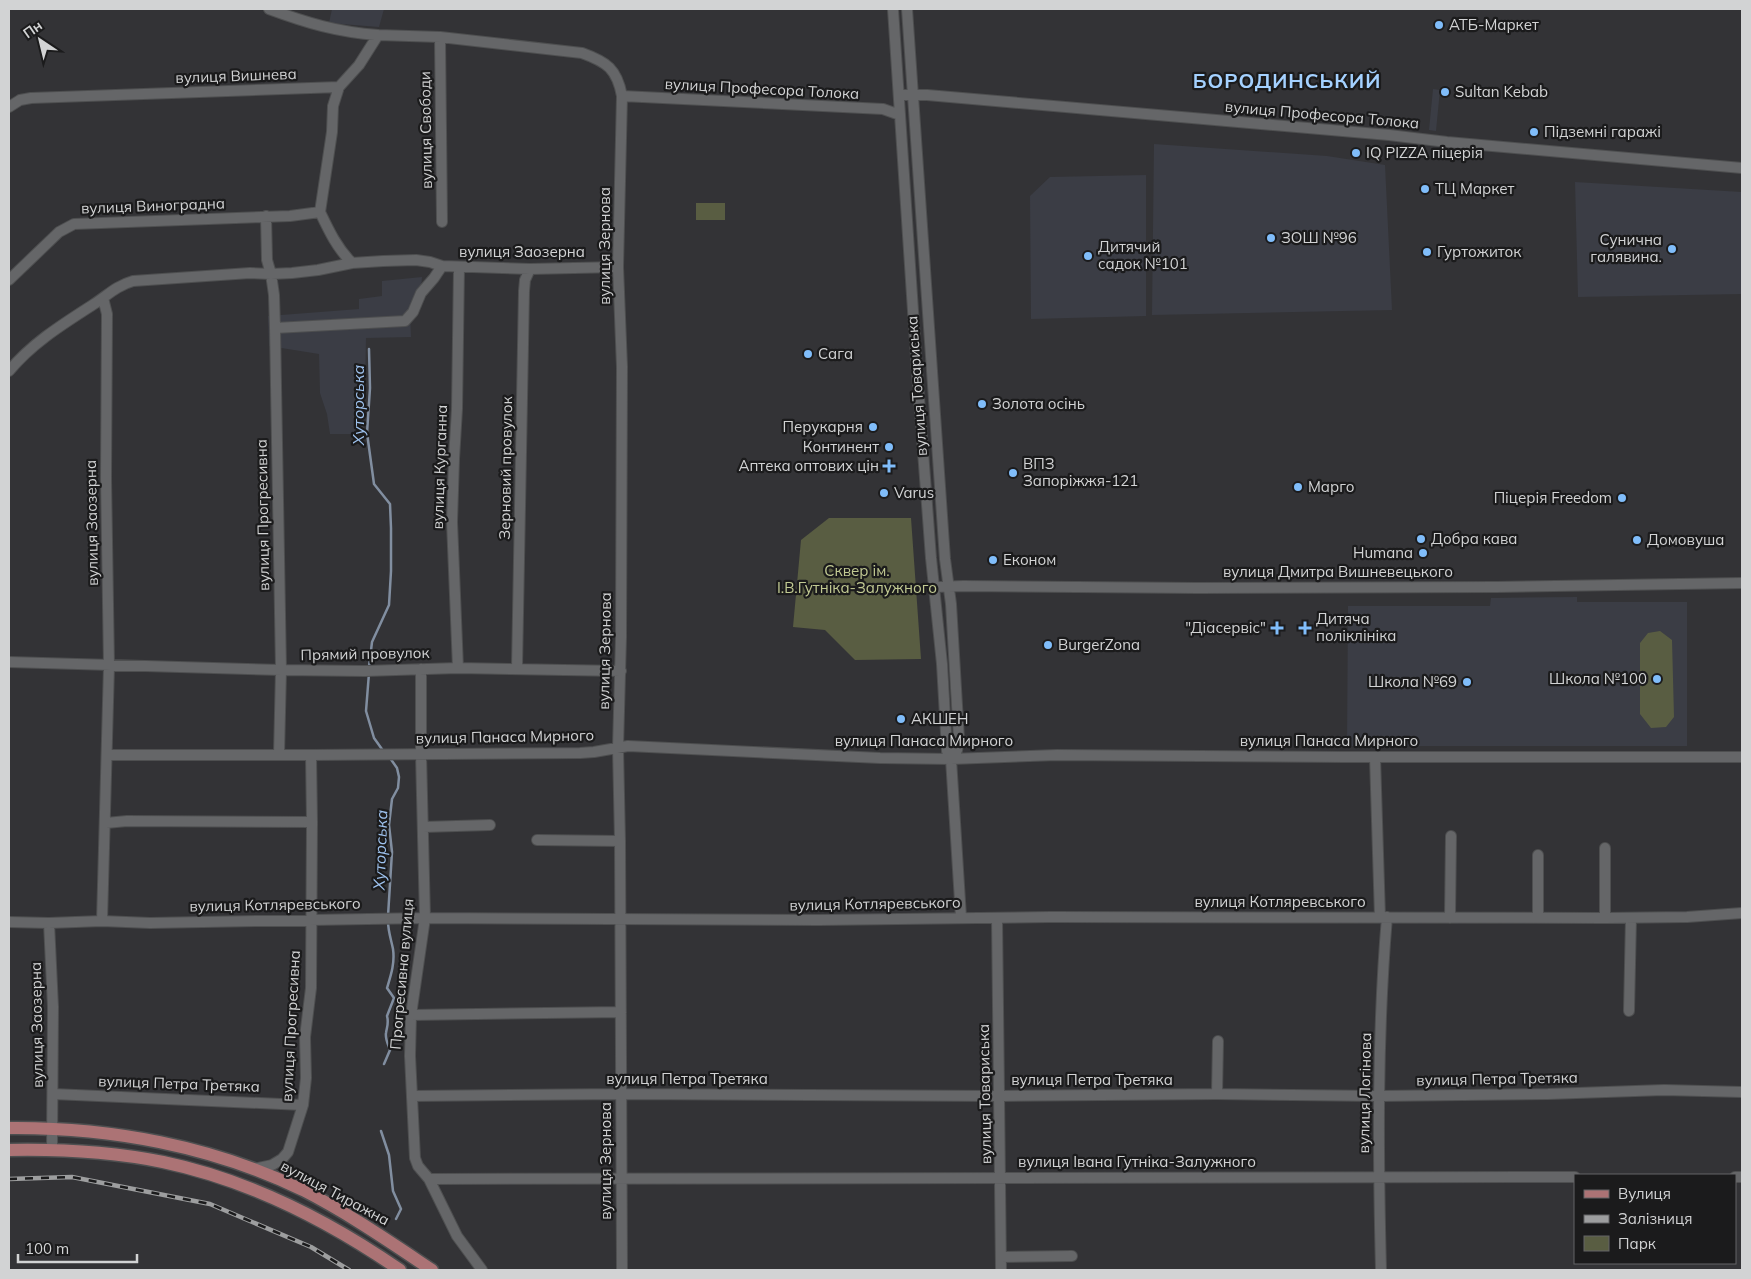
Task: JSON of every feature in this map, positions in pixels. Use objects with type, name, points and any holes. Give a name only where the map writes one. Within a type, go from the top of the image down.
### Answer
[{"type":"main road","name":"вулиця Тиражна","points":[[9,1128],[52,1128],[108,1133],[170,1144],[253,1169],[304,1191],[378,1233],[432,1270]]},
{"type":"main road","points":[[9,1150],[52,1150],[110,1154],[164,1163],[227,1180],[293,1207],[368,1248],[400,1270]]},
{"type":"street","name":"вулиця Зернова","points":[[269,9],[298,20],[336,30],[378,35],[440,37],[582,54],[599,60],[612,70],[620,83],[622,96],[618,267],[622,367],[621,672],[618,748],[622,1270]]},
{"type":"street","name":"вулиця Товариська","points":[[893,9],[916,370],[931,558],[942,664],[946,742],[947,751],[951,759],[961,917]]},
{"type":"street","name":"вулиця Товариська","points":[[907,9],[944,558],[951,604],[959,739],[957,750],[951,759]]},
{"type":"street","points":[[352,263],[331,237],[320,212],[332,132],[333,106],[339,87],[359,65],[378,35]]},
{"type":"street","name":"вулиця Свободи","points":[[440,37],[442,222]]},
{"type":"street","name":"вулиця Вишнева","points":[[9,107],[20,100],[31,98],[339,87]]},
{"type":"street","name":"вулиця Професора Толока","points":[[898,95],[913,94],[1389,135],[1447,142],[1742,168]]},
{"type":"street","name":"вулиця Професора Толока","points":[[622,96],[883,109],[900,115]]},
{"type":"street","name":"вулиця Виноградна","points":[[9,280],[59,232],[74,224],[290,216],[320,212]]},
{"type":"street","name":"вулиця Прогресивна","points":[[266,216],[267,260],[271,274],[275,328],[281,670],[279,755]]},
{"type":"street","points":[[9,371],[23,354],[52,332],[120,285],[140,280],[250,273],[271,274],[318,270],[352,263],[416,260],[442,266]]},
{"type":"street","name":"вулиця Заозерна","points":[[275,328],[404,321],[413,312],[420,293],[442,266],[530,269],[618,267]]},
{"type":"street","name":"вулиця Курганна","points":[[458,668],[452,522],[460,267]]},
{"type":"street","name":"Зерновий провулок","points":[[517,668],[524,292],[530,269]]},
{"type":"street","name":"вулиця Заозерна","points":[[102,920],[109,666],[106,478],[107,314],[103,298]]},
{"type":"street","points":[[931,558],[934,564],[938,566],[944,558]]},
{"type":"street","name":"вулиця Дмитра Вишневецького","points":[[935,587],[1506,587],[1742,583]]},
{"type":"street","name":"Прямий провулок","points":[[9,662],[109,666],[265,668],[281,670],[517,668],[621,672]]},
{"type":"street","name":"Прогресивна вулиця","points":[[422,669],[421,754],[425,918],[411,1015],[410,1056],[415,1158],[418,1166],[430,1179],[458,1236],[482,1270]]},
{"type":"street","name":"вулиця Панаса Мирного","points":[[107,755],[580,753],[638,746],[880,758],[951,759],[1056,755],[1742,757]]},
{"type":"street","points":[[106,823],[126,821],[312,822],[311,755]]},
{"type":"street","name":"вулиця Логінова","points":[[1375,757],[1383,917],[1379,1096],[1381,1270]]},
{"type":"street","name":"вулиця Прогресивна","points":[[253,1169],[272,1165],[282,1159],[288,1152],[303,1104],[306,1078],[305,1037],[311,988],[312,822]]},
{"type":"street","points":[[423,827],[490,825]]},
{"type":"street","points":[[1450,918],[1451,836]]},
{"type":"street","points":[[537,840],[620,841]]},
{"type":"street","points":[[1605,848],[1605,918]]},
{"type":"street","points":[[1538,855],[1538,918]]},
{"type":"street","name":"вулиця Котляревського","points":[[9,922],[49,923],[102,920],[150,923],[388,918],[829,920],[961,917],[1631,918],[1742,914]]},
{"type":"street","name":"вулиця Товариська","points":[[997,918],[1002,1270]]},
{"type":"street","points":[[1628,1011],[1631,918]]},
{"type":"street","name":"вулиця Заозерна","points":[[49,923],[53,1007],[52,1150]]},
{"type":"street","points":[[411,1015],[621,1012]]},
{"type":"street","points":[[1217,1094],[1218,1040]]},
{"type":"street","name":"вулиця Петра Третяка","points":[[412,1096],[1217,1094],[1379,1096],[1548,1094],[1664,1090],[1742,1092]]},
{"type":"street","name":"вулиця Петра Третяка","points":[[52,1094],[303,1104]]},
{"type":"street","name":"вулиця Івана Гутніка-Залужного","points":[[430,1179],[1574,1177]]},
{"type":"street","points":[[1002,1257],[1072,1256]]},
{"type":"shaded area","points":[[332,9],[384,9],[379,27],[329,23]]},
{"type":"shaded area","points":[[1433,89],[1440,90],[1436,131],[1429,130]]},
{"type":"shaded area","name":"ЗОШ №96","points":[[1154,144],[1327,156],[1385,165],[1392,310],[1152,315]]},
{"type":"shaded area","name":"Дитячий садок №101","points":[[1146,175],[1146,316],[1031,319],[1030,196],[1050,177]]},
{"type":"shaded area","points":[[1575,182],[1742,192],[1742,294],[1578,297]]},
{"type":"shaded area","points":[[422,277],[421,289],[410,311],[411,337],[366,338],[364,434],[330,434],[327,414],[320,393],[319,354],[269,346],[268,316],[359,309],[359,299],[382,296],[382,281]]},
{"type":"shaded area","points":[[1577,597],[1577,602],[1687,602],[1687,746],[1347,746],[1348,606],[1490,606],[1491,598]]},
{"type":"green space","points":[[696,203],[725,203],[725,220],[696,220]]},
{"type":"green space","name":"Сквер ім. І.В.Гутніка-Залужного","points":[[829,518],[911,518],[921,659],[855,660],[825,630],[793,627],[801,540]]},
{"type":"green space","name":"Школа №100","points":[[1660,631],[1672,640],[1674,717],[1666,727],[1651,728],[1640,714],[1640,643],[1648,633]]},
{"type":"waterway","name":"Хуторська","points":[[369,349],[370,388],[367,433],[374,484],[390,504],[391,571],[389,605],[372,642],[369,667]]},
{"type":"waterway","name":"Хуторська","points":[[369,673],[366,711],[374,738],[384,752]]},
{"type":"waterway","name":"Хуторська","points":[[388,916],[392,852],[389,825],[392,799],[398,788],[399,777],[397,768],[390,758]]},
{"type":"waterway","name":"Хуторська","points":[[384,1064],[390,1050],[386,1037],[387,1016],[394,998],[387,988],[393,959],[388,921]]},
{"type":"waterway","name":"Хуторська","points":[[381,1131],[389,1155],[393,1191],[401,1209],[396,1219]]},
{"type":"railway","points":[[9,1179],[72,1177],[210,1204],[311,1247],[349,1270]]},
{"type":"place","name":"АТБ-Маркет","points":[[1439,25]]},
{"type":"place","name":"Sultan Kebab","points":[[1445,92]]},
{"type":"place","name":"Підземні гаражі","points":[[1534,132]]},
{"type":"place","name":"IQ PIZZA піцерія","points":[[1356,153]]},
{"type":"place","name":"ТЦ Маркет","points":[[1425,189]]},
{"type":"place","name":"ЗОШ №96","points":[[1271,238]]},
{"type":"place","name":"Сунична галявина.","points":[[1672,249]]},
{"type":"place","name":"Гуртожиток","points":[[1427,252]]},
{"type":"place","name":"Дитячий садок №101","points":[[1088,256]]},
{"type":"place","name":"Сага","points":[[808,354]]},
{"type":"place","name":"Золота осінь","points":[[982,404]]},
{"type":"place","name":"Перукарня","points":[[873,427]]},
{"type":"place","name":"Континент","points":[[889,447]]},
{"type":"place","name":"Аптека оптових цін","points":[[889,466]]},
{"type":"place","name":"ВПЗ Запоріжжя-121","points":[[1013,473]]},
{"type":"place","name":"Марго","points":[[1298,487]]},
{"type":"place","name":"Varus","points":[[884,493]]},
{"type":"place","name":"Піцерія Freedom","points":[[1622,498]]},
{"type":"place","name":"Добра кава","points":[[1421,539]]},
{"type":"place","name":"Домовуша","points":[[1637,540]]},
{"type":"place","name":"Humana","points":[[1423,553]]},
{"type":"place","name":"Економ","points":[[993,560]]},
{"type":"place","name":"\"Діасервіс\"","points":[[1277,628]]},
{"type":"place","name":"Дитяча поліклініка","points":[[1305,628]]},
{"type":"place","name":"BurgerZona","points":[[1048,645]]},
{"type":"place","name":"Школа №100","points":[[1657,679]]},
{"type":"place","name":"Школа №69","points":[[1467,682]]},
{"type":"place","name":"АКШЕН","points":[[901,719]]},
{"type":"district","name":"БОРОДИНСЬКИЙ","points":[[1287,81]]}]
